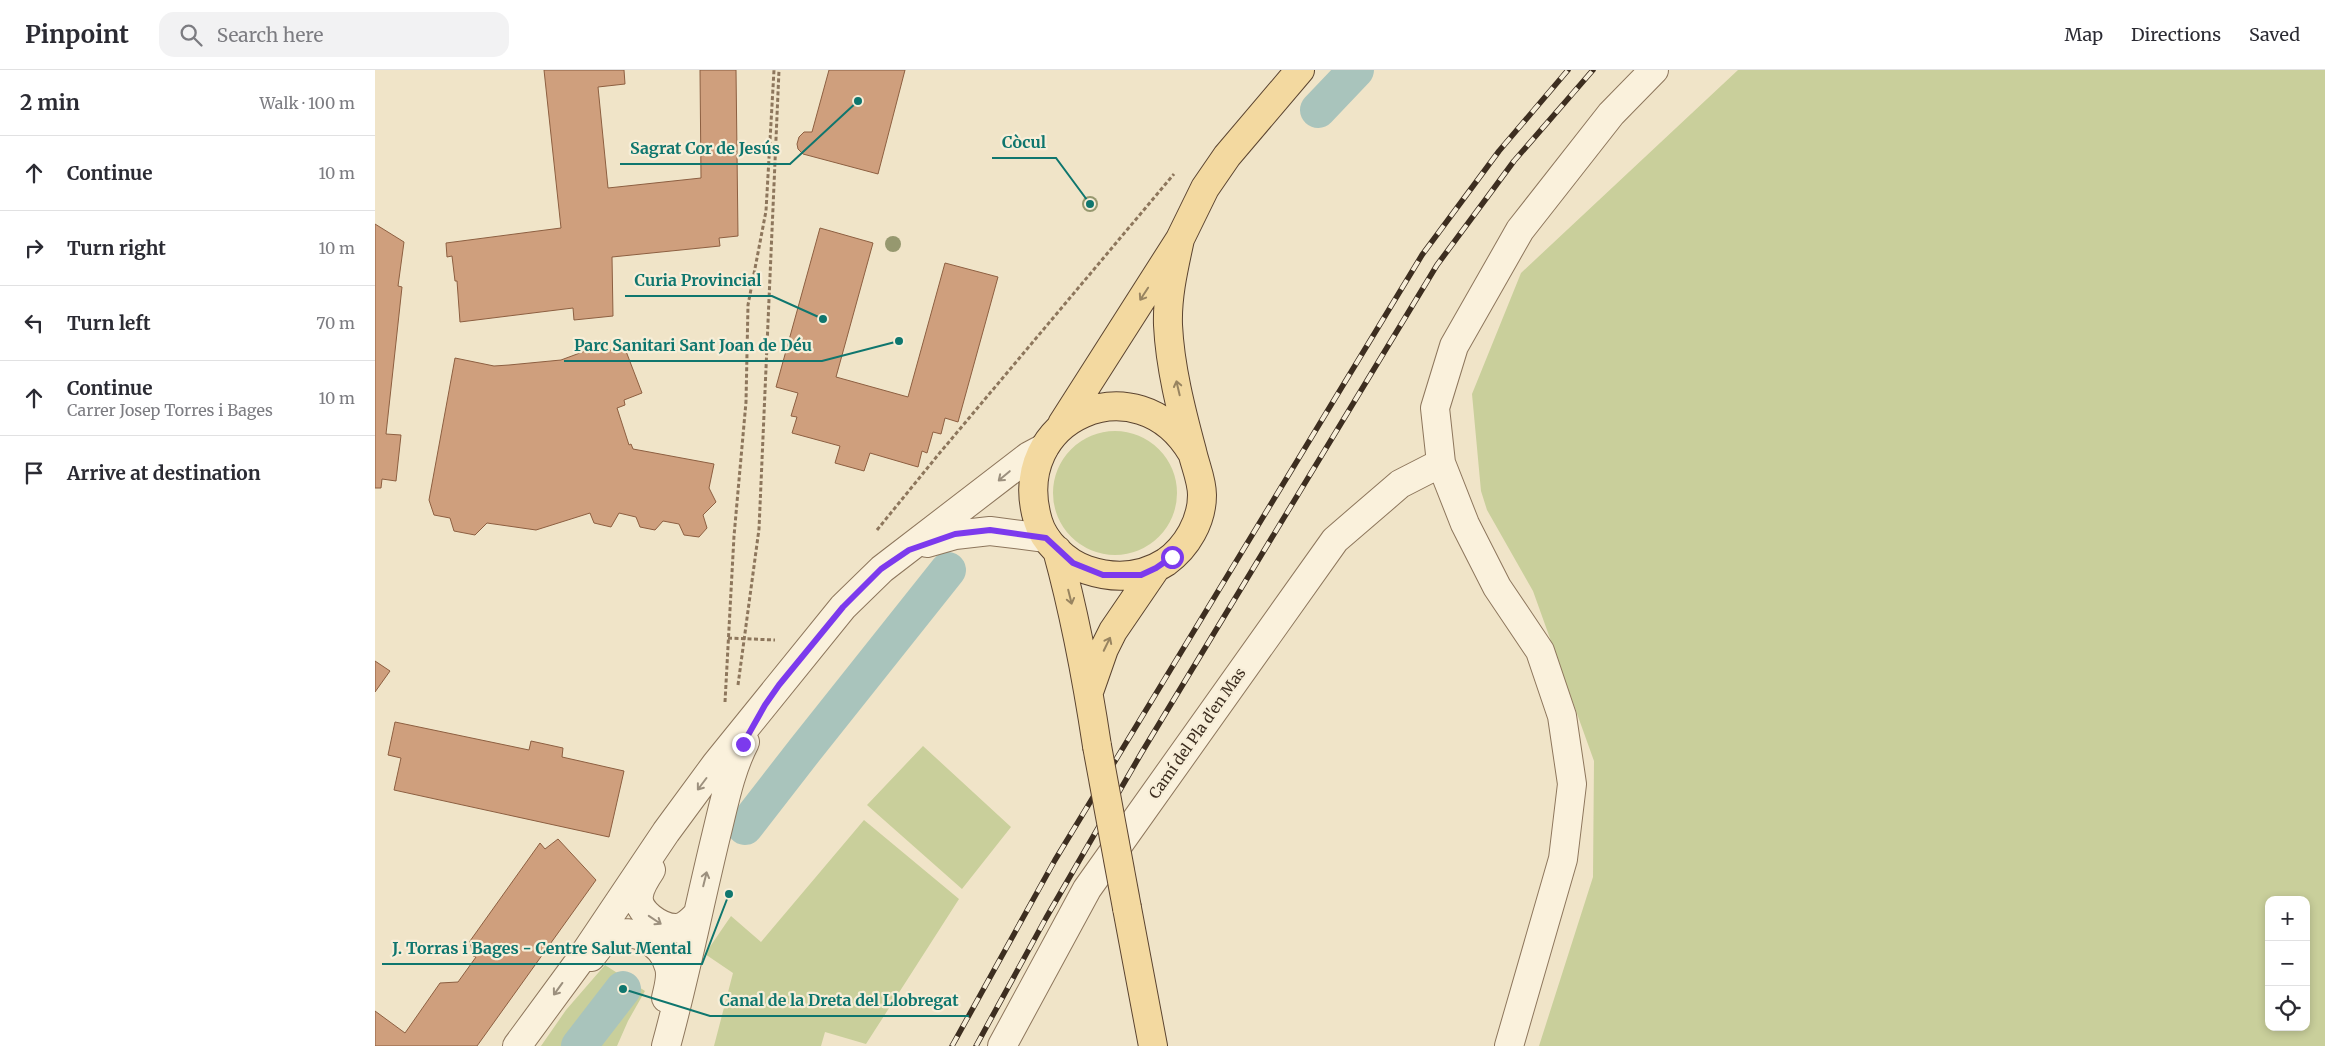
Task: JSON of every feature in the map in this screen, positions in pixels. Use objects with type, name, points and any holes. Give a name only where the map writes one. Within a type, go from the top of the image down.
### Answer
[{"type":"main road","points":[[1153,1046],[1097,746],[1090,689],[1071,600],[1051,544],[1039,524],[1032,495],[1033,475],[1051,439],[1179,239],[1205,188],[1227,156],[1300,70]]},
{"type":"main road","points":[[1051,544],[1073,563],[1103,575],[1141,575],[1172,557],[1187,542],[1198,520],[1202,495],[1173,368],[1168,325],[1171,284],[1179,239]]},
{"type":"main road","points":[[1051,439],[1083,414],[1098,409],[1119,406],[1143,410],[1173,427],[1184,439],[1192,453]]},
{"type":"main road","points":[[1090,689],[1103,649],[1156,568]]},
{"type":"street","points":[[1509,1046],[1563,858],[1571,784],[1563,716],[1540,650],[1497,587],[1465,524],[1441,463],[1435,408],[1454,346],[1520,230],[1611,114],[1654,70]]},
{"type":"street","points":[[517,1046],[577,963],[666,832],[716,764],[843,607],[881,569],[909,550],[1051,439]]},
{"type":"street","name":"Camí del Pla d'en Mas","points":[[1002,1046],[1087,888],[1335,540],[1400,484],[1441,463]]},
{"type":"street","points":[[909,550],[955,534],[990,530],[1051,544]]},
{"type":"street","points":[[666,1046],[680,996],[696,916],[733,768],[765,705]]},
{"type":"street","points":[[666,832],[663,853],[648,875],[638,895],[641,906],[654,920],[664,926],[678,928],[688,924],[696,916]]},
{"type":"street","points":[[577,963],[584,962],[610,937],[623,934],[637,934],[651,940],[666,959],[670,968],[670,978],[657,1046]]},
{"type":"path","points":[[724,708],[734,536],[746,402],[748,305],[766,211],[774,70]]},
{"type":"path","points":[[737,691],[759,529],[779,70]]},
{"type":"path","points":[[873,536],[938,455],[1176,172]]},
{"type":"path","points":[[728,638],[784,640]]},
{"type":"green space","points":[[1738,70],[2325,70],[2325,1046],[1539,1046],[1593,877],[1594,761],[1533,591],[1487,510],[1481,491],[1472,394],[1521,273]]},
{"type":"green space","points":[[1115,431],[1139,436],[1150,441],[1159,449],[1167,458],[1172,469],[1177,493],[1172,517],[1167,528],[1159,537],[1150,545],[1139,550],[1115,555],[1091,550],[1080,545],[1071,537],[1063,528],[1058,517],[1053,493],[1058,469],[1063,458],[1071,449],[1080,441],[1091,436]]},
{"type":"green space","points":[[923,746],[1011,827],[962,889],[867,805]]},
{"type":"green space","points":[[864,820],[959,899],[866,1044],[825,1032],[821,1046],[714,1046],[733,973],[705,954],[731,916],[761,942]]},
{"type":"green space","points":[[605,965],[645,991],[628,1021],[617,1046],[541,1046],[566,1010]]},
{"type":"building","points":[[544,70],[624,70],[625,84],[598,87],[608,188],[701,178],[700,70],[736,70],[738,236],[719,238],[720,246],[612,257],[613,316],[574,320],[573,308],[460,322],[457,281],[455,281],[452,256],[447,257],[446,243],[561,228]]},
{"type":"building","points":[[829,70],[905,70],[878,174],[803,154],[798,149],[799,137],[804,132],[812,132]]},
{"type":"building","points":[[375,224],[404,242],[398,286],[402,287],[386,434],[401,435],[396,481],[382,479],[381,488],[375,488]]},
{"type":"building","points":[[820,228],[873,243],[836,377],[908,397],[945,263],[998,277],[958,422],[945,418],[941,434],[933,432],[927,453],[922,451],[918,467],[870,453],[864,471],[835,463],[840,446],[792,433],[797,417],[791,416],[798,393],[776,387]]},
{"type":"building","points":[[606,346],[608,351],[624,346],[642,393],[624,400],[625,405],[617,408],[629,445],[631,444],[633,449],[714,464],[709,488],[716,502],[703,515],[707,528],[699,537],[684,535],[679,524],[663,521],[655,530],[640,527],[636,517],[619,513],[611,527],[594,523],[590,513],[536,530],[487,523],[475,535],[454,531],[450,518],[434,515],[429,500],[455,358],[494,366],[509,365],[561,360],[596,347],[597,349]]},
{"type":"building","points":[[375,661],[390,671],[375,692]]},
{"type":"building","points":[[395,722],[529,750],[531,741],[563,748],[562,757],[624,771],[609,837],[394,790],[401,758],[388,755]]},
{"type":"building","points":[[558,839],[596,880],[477,1046],[375,1046],[375,1011],[405,1033],[440,983],[458,982],[476,957],[473,956],[470,941],[540,843],[545,849]]},
{"type":"waterway","points":[[1318,110],[1356,70]]},
{"type":"waterway","points":[[745,827],[948,570]]},
{"type":"waterway","points":[[579,1046],[623,989]]},
{"type":"railway","points":[[952,1046],[1055,860],[1422,255],[1499,151],[1568,70]]},
{"type":"railway","points":[[976,1046],[1046,918],[1142,752],[1437,265],[1514,161],[1593,70]]},
{"type":"place","name":"Sagrat Cor de Jesús","points":[[858,101]]},
{"type":"place","name":"Còcul","points":[[1090,204]]},
{"type":"place","name":"Curia Provincial","points":[[823,319]]},
{"type":"place","name":"Parc Sanitari Sant Joan de Déu","points":[[899,341]]},
{"type":"place","name":"J. Torras i Bages - Centre Salut Mental","points":[[729,894]]},
{"type":"place","name":"Canal de la Dreta del Llobregat","points":[[623,989]]},
{"type":"route","points":[[743,744],[765,705],[779,685],[843,607],[881,569],[909,550],[955,534],[990,530],[1046,538],[1073,563],[1084,570],[1103,575],[1141,575],[1172,557]]}]
